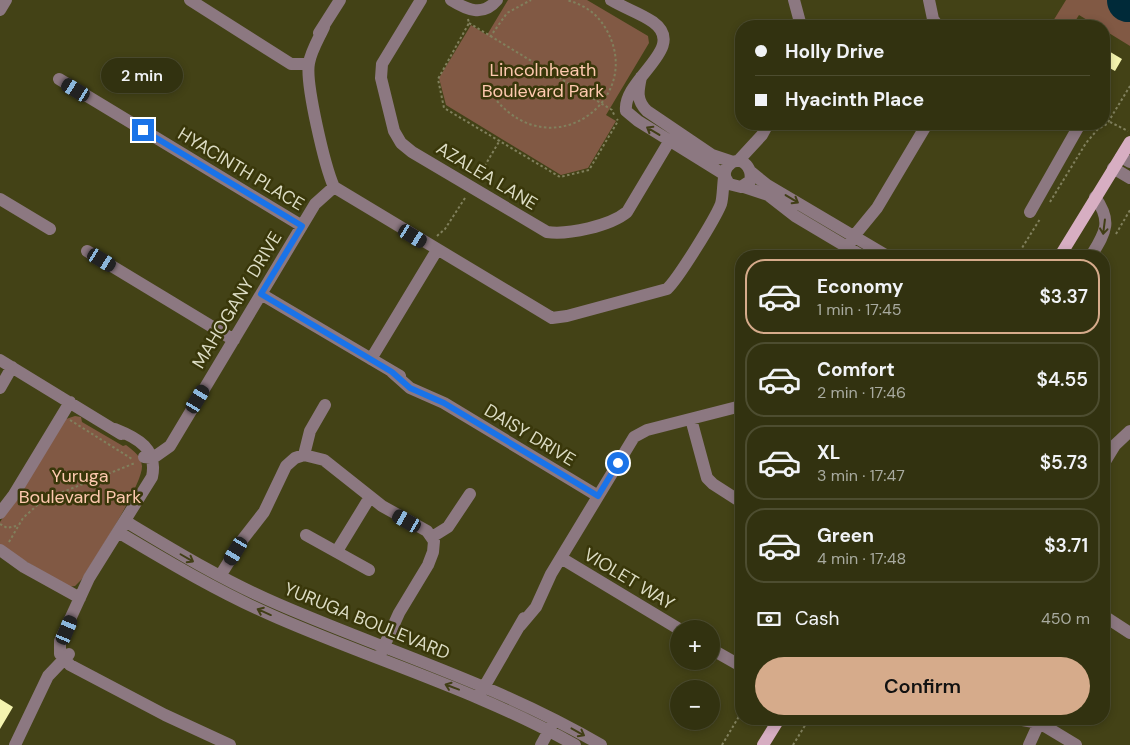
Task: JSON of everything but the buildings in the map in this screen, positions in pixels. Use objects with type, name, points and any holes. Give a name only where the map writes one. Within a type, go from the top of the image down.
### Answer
[{"type":"main road","points":[[1064,250],[1113,168],[1125,160],[1130,142]]},
{"type":"main road","points":[[763,745],[775,725]]},
{"type":"street","points":[[0,10],[6,0]]},
{"type":"street","points":[[190,0],[272,50],[303,63]]},
{"type":"street","points":[[340,0],[303,63],[334,187],[539,312],[552,318],[560,318],[667,289],[677,277],[720,205],[750,180],[751,171],[765,130]]},
{"type":"street","name":"AZALEA LANE","points":[[421,0],[382,64],[381,78],[394,131],[401,143],[412,152],[546,232],[562,234],[619,219],[627,212],[670,140]]},
{"type":"street","points":[[451,0],[465,9],[478,11],[490,8],[497,0]]},
{"type":"street","points":[[611,0],[652,21],[661,29],[664,40],[663,49],[629,92],[624,114]]},
{"type":"street","points":[[794,0],[799,20]]},
{"type":"street","points":[[929,0],[935,20]]},
{"type":"street","points":[[641,77],[638,95],[642,106],[712,155],[746,163],[751,171],[767,184],[854,249]]},
{"type":"street","name":"HYACINTH PLACE","points":[[59,79],[302,226]]},
{"type":"street","points":[[624,114],[642,106]]},
{"type":"street","points":[[624,114],[670,140],[725,176],[729,184],[768,196],[788,211],[854,249]]},
{"type":"street","points":[[720,205],[727,167],[764,130]]},
{"type":"street","points":[[854,249],[924,130]]},
{"type":"street","points":[[1036,214],[1077,130]]},
{"type":"street","points":[[1113,168],[1130,178]]},
{"type":"street","name":"MAHOGANY DRIVE","points":[[149,455],[175,437],[302,226],[320,198],[334,187]]},
{"type":"street","points":[[1095,250],[1103,236],[1106,226],[1102,206],[1096,197]]},
{"type":"street","points":[[0,199],[50,229]]},
{"type":"street","points":[[371,359],[432,247]]},
{"type":"street","points":[[87,251],[234,340]]},
{"type":"street","name":"DAISY DRIVE","points":[[261,294],[392,372],[420,385],[444,403],[598,496]]},
{"type":"street","points":[[0,360],[115,429],[140,440],[149,455],[152,477],[80,598],[67,630],[58,645],[66,656],[96,677],[202,740],[230,745]]},
{"type":"street","points":[[0,388],[12,367]]},
{"type":"street","points":[[0,513],[13,496],[70,402]]},
{"type":"street","points":[[304,455],[310,431],[325,405]]},
{"type":"street","points":[[481,692],[520,626],[536,607],[551,574],[637,435],[735,408]]},
{"type":"street","points":[[691,419],[707,478],[735,498]]},
{"type":"street","points":[[1110,454],[1130,431]]},
{"type":"street","points":[[220,576],[264,512],[286,466],[295,458],[304,455],[329,462],[370,497],[395,514],[424,529],[432,537],[434,548],[428,565],[399,613],[382,653]]},
{"type":"street","points":[[432,537],[448,527],[470,494]]},
{"type":"street","points":[[337,551],[370,497]]},
{"type":"street","name":"YURUGA BOULEVARD","points":[[125,520],[220,576],[382,653]]},
{"type":"street","name":"YURUGA BOULEVARD","points":[[118,532],[232,597],[279,618],[382,653],[481,692],[552,725],[601,745]]},
{"type":"street","points":[[306,535],[369,570]]},
{"type":"street","points":[[1,553],[80,598]]},
{"type":"street","name":"VIOLET WAY","points":[[561,558],[670,624]]},
{"type":"street","points":[[1110,620],[1130,633]]},
{"type":"street","points":[[720,654],[735,663]]},
{"type":"street","points":[[15,745],[48,676],[66,656]]},
{"type":"street","points":[[541,745],[552,725]]},
{"type":"street","name":"YURUGA BOULEVARD","points":[[552,725],[575,745]]},
{"type":"street","points":[[1029,745],[1039,725]]},
{"type":"street","points":[[1034,745],[1039,725]]},
{"type":"street","points":[[1043,725],[1076,745]]},
{"type":"path","points":[[490,37],[507,13],[530,0]]},
{"type":"path","points":[[497,101],[506,112],[528,125],[548,128],[568,126],[588,117],[601,103],[613,79],[616,59],[610,37],[600,18],[581,4],[567,0]]},
{"type":"path","points":[[465,9],[469,24],[612,110],[624,114],[589,170],[560,177],[444,108],[438,79],[469,24]]},
{"type":"path","points":[[1110,119],[1130,86]]},
{"type":"path","points":[[1110,122],[1130,132]]},
{"type":"path","points":[[1047,207],[1086,143],[1097,130]]},
{"type":"path","points":[[432,247],[472,188],[500,140]]},
{"type":"path","points":[[1020,250],[1036,214]]},
{"type":"path","points":[[1,553],[18,525],[29,512],[46,498],[114,469],[135,464],[129,456],[62,415]]},
{"type":"path","points":[[0,524],[7,528],[18,525]]},
{"type":"path","points":[[722,745],[735,723]]},
{"type":"path","points":[[794,745],[806,725]]},
{"type":"green space","name":"Lincolnheath Boulevard Park","points":[[508,0],[587,0],[648,36],[649,43],[606,115],[616,121],[588,168],[561,175],[446,105],[439,78],[471,25],[487,35]]},
{"type":"green space","points":[[1066,0],[1130,0],[1130,46],[1110,34],[1110,20],[1087,20],[1079,15],[1076,20],[1054,20]]},
{"type":"green space","name":"Yuruga Boulevard Park","points":[[75,416],[81,417],[82,422],[123,446],[126,445],[139,457],[142,466],[135,489],[127,505],[97,556],[82,579],[75,586],[67,587],[0,545],[0,522],[66,419]]},
{"type":"water","points":[[1107,0],[1130,0],[1130,22],[1117,19],[1111,13]]},
{"type":"route","points":[[143,130],[302,226],[261,294],[392,372],[410,388],[420,390],[444,403],[598,496],[618,463]]}]
